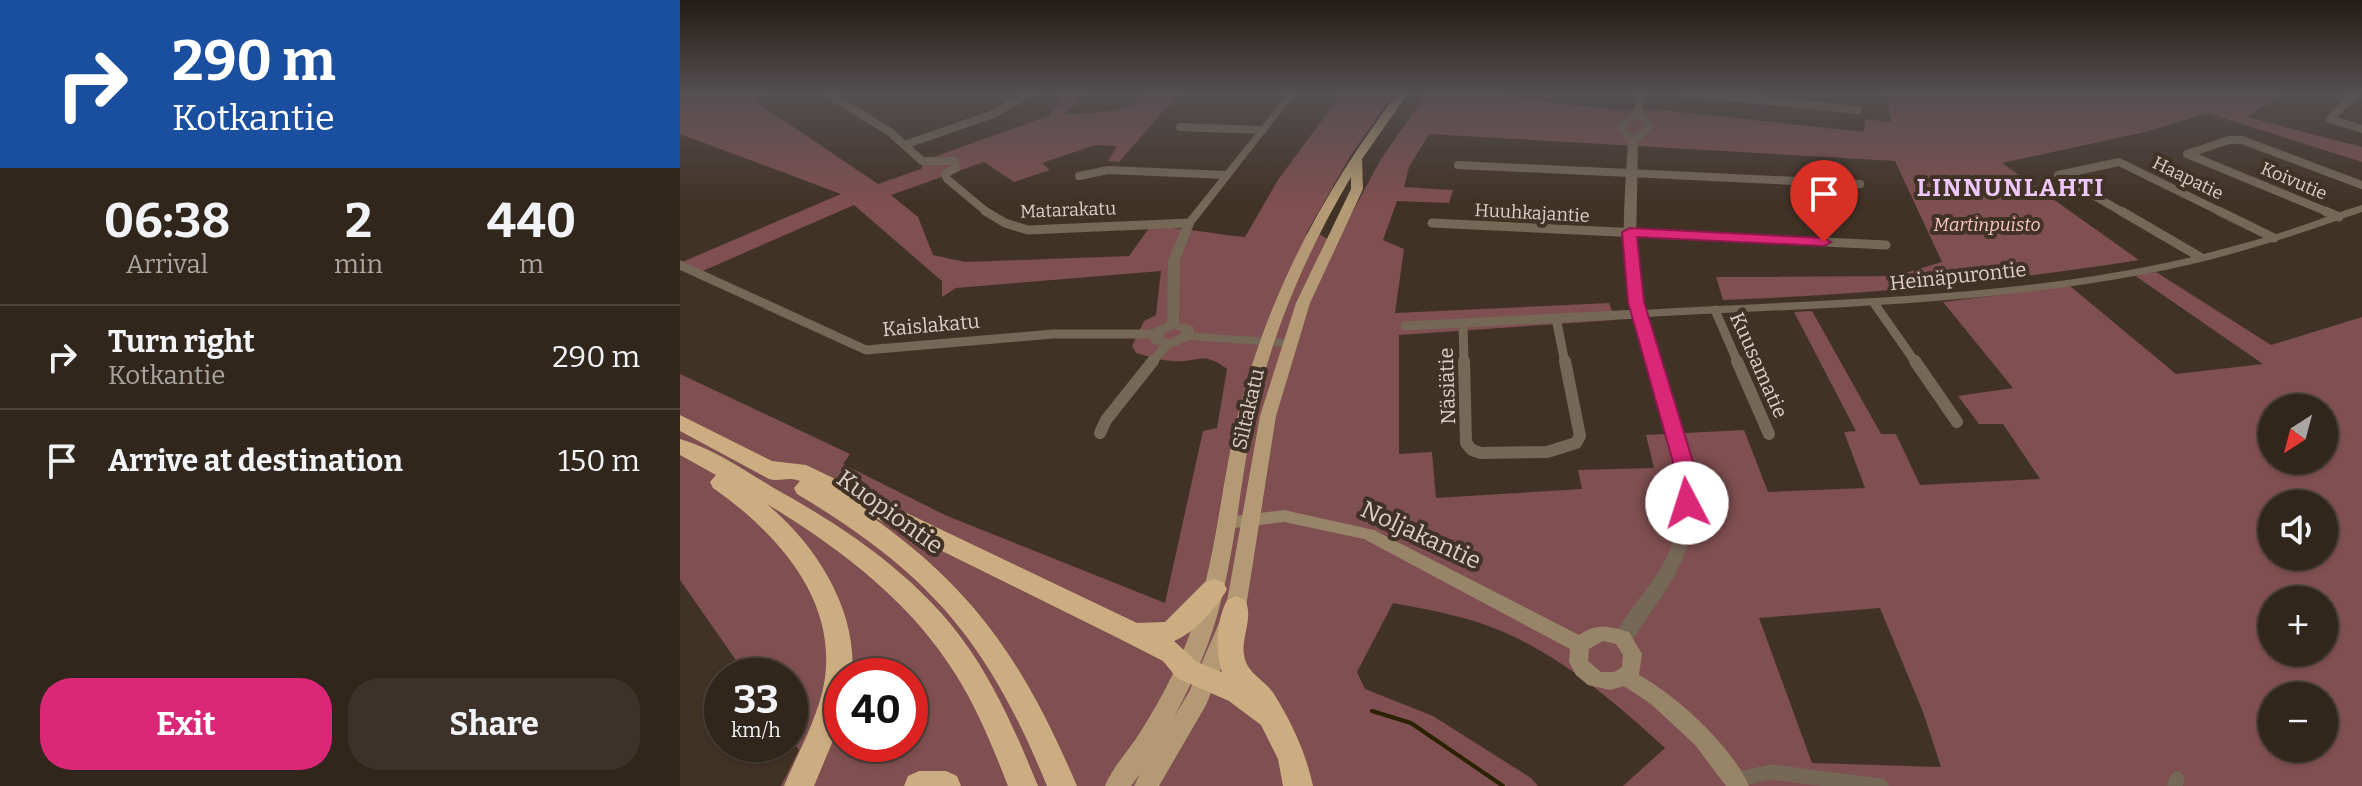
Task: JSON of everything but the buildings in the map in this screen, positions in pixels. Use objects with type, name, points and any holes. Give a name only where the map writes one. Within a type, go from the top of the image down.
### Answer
[{"type":"highway","name":"Kuopiontie","points":[[680,422],[768,468],[870,528],[910,556],[947,590],[984,634],[1014,679],[1038,725],[1062,786]]},
{"type":"highway","points":[[688,450],[699,469],[742,495],[769,519],[801,556],[821,590],[836,626],[839,672],[821,740],[799,786]]},
{"type":"highway","points":[[688,450],[793,508],[846,543],[884,570],[921,605],[958,651],[986,694],[1009,743],[1023,786]]},
{"type":"highway","points":[[768,468],[798,471],[1127,630],[1172,653],[1196,675],[1239,692],[1268,715]]},
{"type":"highway","points":[[1127,630],[1152,636],[1167,634],[1182,626],[1199,602],[1214,589]]},
{"type":"highway","points":[[1236,607],[1230,654],[1237,675],[1262,699],[1292,757],[1298,786]]},
{"type":"highway","points":[[919,786],[946,786]]},
{"type":"main road","name":"Siltakatu","points":[[1196,675],[1243,429],[1267,342],[1302,258],[1356,157],[1376,130]]},
{"type":"main road","name":"Siltakatu","points":[[1196,675],[1236,607],[1268,416],[1289,343],[1323,256],[1357,189],[1356,157]]},
{"type":"main road","name":"Noljakantie","points":[[1226,523],[1284,516],[1368,534],[1580,645]]},
{"type":"main road","points":[[1603,633],[1622,638],[1633,654],[1631,671],[1625,677],[1608,683],[1589,677],[1578,662],[1580,645],[1603,633]]},
{"type":"main road","points":[[1130,782],[1168,753],[1196,675]]},
{"type":"main road","points":[[1625,677],[1650,690],[1681,718],[1736,783]]},
{"type":"street","name":"Matarakatu","points":[[885,130],[922,161],[955,161],[956,168],[945,174],[947,179],[1010,228],[1028,230],[1189,223]]},
{"type":"street","points":[[904,145],[948,130]]},
{"type":"street","points":[[1254,130],[1263,130]]},
{"type":"street","points":[[1100,433],[1173,325],[1174,260],[1189,223],[1263,130]]},
{"type":"street","points":[[1622,638],[1658,588],[1677,549],[1683,536],[1687,503],[1683,462],[1638,314],[1630,232],[1633,141],[1623,130]]},
{"type":"street","points":[[1633,141],[1647,130]]},
{"type":"street","name":"Koivutie","points":[[2339,217],[2187,154],[2229,140],[2242,140],[2362,185]]},
{"type":"street","name":"Haapatie","points":[[2200,257],[2058,175],[2119,162],[2274,238]]},
{"type":"street","points":[[1458,165],[1860,184]]},
{"type":"street","points":[[1079,176],[1108,170],[1227,175]]},
{"type":"street","name":"Heinäpurontie","points":[[1405,326],[1874,303],[2033,287],[2200,257],[2274,238],[2361,210]]},
{"type":"street","name":"Huuhkajantie","points":[[1432,223],[1886,245]]},
{"type":"street","name":"Kaislakatu","points":[[680,265],[866,350],[1053,334],[1161,339]]},
{"type":"street","points":[[1874,303],[1957,422]]},
{"type":"street","name":"Kuusamatie","points":[[1715,310],[1769,434]]},
{"type":"street","name":"Näsiätie","points":[[1463,323],[1466,443],[1472,450],[1481,453],[1547,452],[1576,443],[1580,436],[1556,318]]},
{"type":"street","points":[[1173,325],[1185,326],[1187,336]]},
{"type":"street","points":[[1161,339],[1187,336],[1289,343]]},
{"type":"street","points":[[1736,783],[1771,772],[1881,786]]},
{"type":"green space","name":"Martinpuisto","points":[[680,130],[797,130],[878,184],[921,169],[925,160],[1010,130],[1147,130],[1119,162],[1108,161],[1117,146],[1095,145],[1042,163],[1050,170],[1014,182],[984,162],[891,195],[918,217],[933,255],[965,262],[1129,256],[1149,228],[1245,237],[1278,180],[1315,130],[1369,130],[1306,234],[1318,233],[1335,244],[1381,159],[1401,130],[2153,130],[2002,163],[2139,260],[1984,281],[1880,291],[1723,300],[1716,277],[1895,276],[1942,262],[1895,161],[1429,134],[1409,167],[1404,187],[1453,190],[1449,203],[1397,201],[1383,240],[1404,249],[1395,313],[1609,303],[1615,320],[1399,335],[1399,454],[1432,452],[1436,498],[1582,489],[1578,470],[1654,468],[1646,435],[1744,430],[1768,492],[1865,488],[1844,432],[1856,431],[1794,312],[1812,311],[1881,434],[1896,434],[1920,485],[2040,479],[2003,424],[1979,424],[1958,396],[2013,388],[1943,302],[2070,286],[2176,374],[2263,364],[2134,275],[2156,272],[2271,345],[2362,317],[2362,786],[1623,786],[1665,748],[1609,699],[1549,656],[1506,633],[1464,618],[1393,603],[1357,672],[1365,689],[1433,716],[1531,778],[1538,786],[781,786],[793,762],[808,762],[808,658],[734,658],[680,580],[680,374],[850,454],[843,464],[947,516],[1165,603],[1203,431],[1217,428],[1227,369],[1212,360],[1169,361],[1136,353],[1132,346],[1144,321],[1156,315],[1161,271],[956,288],[942,297],[942,281],[854,205],[698,273],[680,263],[841,194],[680,134]],"holes":[[[1880,608],[1923,712],[1941,767],[1812,763],[1759,618]]]},
{"type":"green space","points":[[2260,130],[2296,130],[2362,147],[2362,162]]},
{"type":"waterway","points":[[1372,711],[1411,723],[1503,786]]},
{"type":"district","name":"LINNUNLAHTI","points":[[2011,188]]},
{"type":"route","points":[[1687,503],[1683,462],[1636,302],[1630,232],[1824,242]]}]
